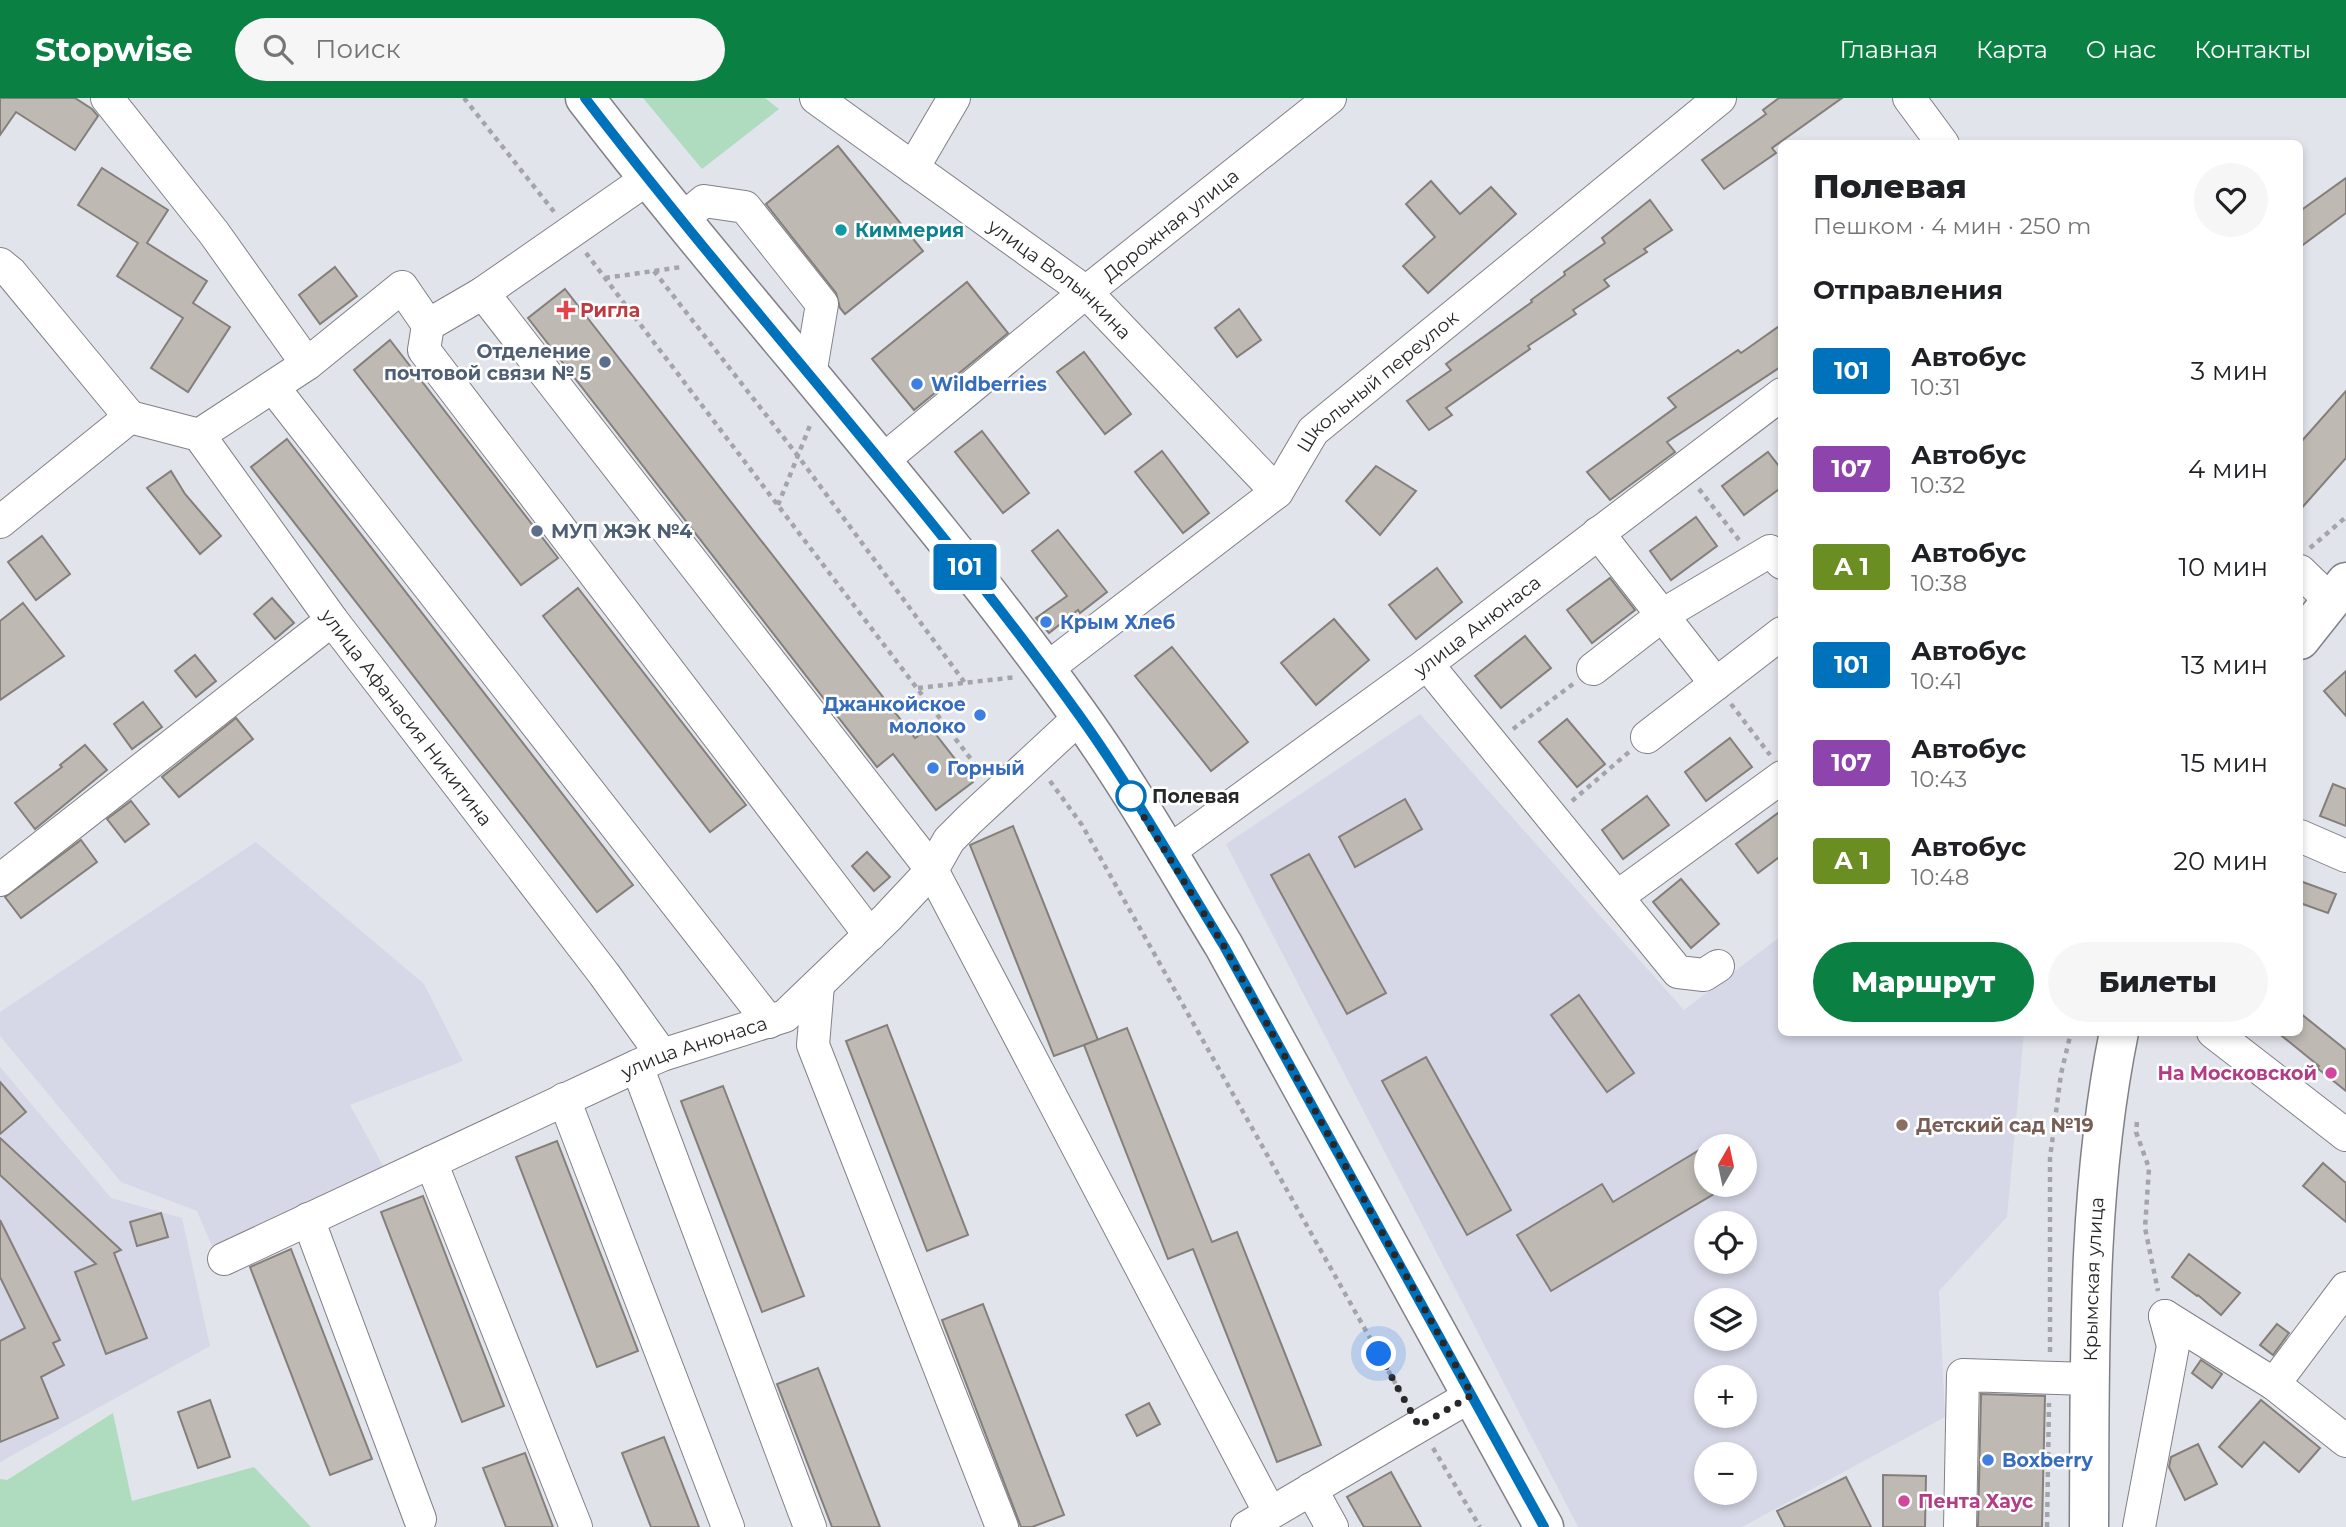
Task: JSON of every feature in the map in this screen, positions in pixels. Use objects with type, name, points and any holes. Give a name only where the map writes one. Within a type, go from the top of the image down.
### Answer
[{"type":"main road","points":[[585,98],[681,220],[882,461],[1037,673],[1080,717],[1168,852],[1224,946],[1544,1527]]},
{"type":"main road","points":[[2303,636],[2339,591]]},
{"type":"main road","name":"Крымская улица","points":[[2089,1527],[2095,1232],[2108,1088],[2118,1036]]},
{"type":"street","points":[[107,98],[214,233],[307,364]]},
{"type":"street","name":"улица Волынкина","points":[[816,98],[1086,292],[1277,492]]},
{"type":"street","points":[[913,168],[954,98]]},
{"type":"street","name":"Дорожная улица","points":[[882,461],[1086,292],[1330,98]]},
{"type":"street","name":"Школьный переулок","points":[[1037,673],[1277,492],[1313,431],[1720,98]]},
{"type":"street","points":[[1909,98],[1940,140]]},
{"type":"street","points":[[428,325],[483,293],[648,179]]},
{"type":"street","points":[[681,220],[704,201],[745,207],[822,304],[810,375]]},
{"type":"street","points":[[0,264],[11,273],[130,417],[199,435],[307,364],[402,287],[428,325],[424,350],[870,935]]},
{"type":"street","points":[[483,293],[932,870],[1258,1520],[1472,1395]]},
{"type":"street","points":[[272,387],[769,1022]]},
{"type":"street","name":"улица Анюнаса","points":[[1168,852],[1427,664],[1778,397]]},
{"type":"street","points":[[0,522],[130,417]]},
{"type":"street","name":"улица Афанасия Никитина","points":[[199,435],[332,620],[604,974],[649,1060],[810,1527]]},
{"type":"street","points":[[1598,533],[1716,684]]},
{"type":"street","points":[[2304,560],[2339,591]]},
{"type":"street","points":[[1593,669],[1662,615],[1768,561]]},
{"type":"street","points":[[0,880],[332,620]]},
{"type":"street","points":[[1647,737],[1778,636]]},
{"type":"street","points":[[1427,664],[1678,972],[1703,975],[1718,966]]},
{"type":"street","name":"улица Анюнаса","points":[[224,1259],[649,1060],[785,1016],[870,935],[932,870],[949,841],[1080,717]]},
{"type":"street","points":[[1617,897],[1777,768]]},
{"type":"street","points":[[2303,837],[2346,856]]},
{"type":"street","points":[[818,985],[813,1045],[1002,1527]]},
{"type":"street","points":[[2218,1036],[2346,1135]]},
{"type":"street","points":[[564,1100],[728,1527]]},
{"type":"street","points":[[431,1162],[576,1527]]},
{"type":"street","points":[[308,1219],[420,1519]]},
{"type":"street","points":[[2274,1384],[2346,1288]]},
{"type":"street","points":[[2165,1316],[2274,1384],[2346,1441]]},
{"type":"street","points":[[2139,1527],[2172,1346],[2165,1316]]},
{"type":"street","points":[[1960,1527],[1951,1372],[2090,1379]]},
{"type":"street","points":[[1311,1489],[1332,1527]]},
{"type":"path","points":[[464,98],[571,232],[997,794]]},
{"type":"path","points":[[606,278],[693,265]]},
{"type":"path","points":[[654,271],[797,456],[965,683]]},
{"type":"path","points":[[778,505],[816,412]]},
{"type":"path","points":[[1683,469],[1768,561]]},
{"type":"path","points":[[2304,560],[2346,517]]},
{"type":"path","points":[[1492,744],[1593,669]]},
{"type":"path","points":[[917,688],[1037,673]]},
{"type":"path","points":[[1716,684],[1777,768]]},
{"type":"path","points":[[1553,818],[1647,737]]},
{"type":"path","points":[[1035,760],[1082,825],[1419,1426],[1480,1527]]},
{"type":"path","points":[[2047,1527],[2050,1158],[2061,1074],[2070,1036]]},
{"type":"path","points":[[2137,1119],[2136,1132],[2149,1168],[2145,1228],[2151,1264],[2165,1316]]},
{"type":"shaded area","points":[[1420,714],[1684,1010],[1778,938],[1778,1036],[2024,1036],[2007,1217],[1939,1291],[1945,1417],[1742,1527],[1578,1527],[1226,844]]},
{"type":"shaded area","points":[[256,842],[424,984],[463,1061],[350,1105],[388,1175],[212,1246],[197,1211],[121,1182],[0,1036],[0,1012]]},
{"type":"shaded area","points":[[0,1067],[111,1198],[182,1218],[210,1346],[0,1462]]},
{"type":"green space","points":[[643,98],[765,98],[779,109],[702,169]]},
{"type":"green space","points":[[113,1413],[132,1501],[254,1467],[311,1527],[0,1527],[0,1479],[7,1480]]},
{"type":"building","points":[[0,98],[75,98],[98,116],[75,150],[16,112],[0,135]]},
{"type":"building","points":[[1779,98],[1842,98],[1783,140],[1778,140],[1778,144],[1772,148],[1776,153],[1724,189],[1702,160],[1766,114],[1763,110]]},
{"type":"building","name":"Киммерия","points":[[838,146],[923,251],[845,314],[840,308],[836,293],[766,204]]},
{"type":"building","points":[[102,168],[168,210],[147,243],[207,281],[193,303],[230,327],[188,392],[151,368],[183,318],[117,276],[138,243],[78,205]]},
{"type":"building","points":[[2346,178],[2346,213],[2303,245],[2303,209]]},
{"type":"building","points":[[1431,181],[1460,214],[1491,187],[1516,214],[1428,293],[1403,266],[1435,237],[1406,204]]},
{"type":"building","points":[[1650,200],[1672,230],[1644,249],[1647,252],[1604,280],[1609,286],[1573,310],[1576,314],[1528,346],[1530,349],[1446,408],[1452,415],[1429,430],[1407,401],[1451,370],[1446,364],[1532,302],[1531,300],[1565,275],[1564,272],[1605,243],[1602,238]]},
{"type":"building","points":[[335,267],[357,296],[320,324],[299,295]]},
{"type":"building","points":[[967,282],[1008,333],[914,410],[872,359]]},
{"type":"building","points":[[565,289],[915,738],[930,727],[973,782],[936,810],[893,754],[877,767],[528,318]]},
{"type":"building","points":[[1239,309],[1261,340],[1237,357],[1215,328]]},
{"type":"building","points":[[1778,327],[1778,369],[1667,442],[1675,452],[1610,500],[1587,472],[1676,407],[1668,398],[1738,350],[1741,353]]},
{"type":"building","points":[[390,340],[558,558],[521,585],[354,370]]},
{"type":"building","points":[[1084,352],[1131,414],[1105,434],[1057,372]]},
{"type":"building","points":[[2346,391],[2346,458],[2303,507],[2303,440]]},
{"type":"building","points":[[982,431],[1029,493],[1003,513],[955,452]]},
{"type":"building","points":[[287,439],[633,885],[597,912],[251,467]]},
{"type":"building","points":[[1162,451],[1209,513],[1183,533],[1135,472]]},
{"type":"building","points":[[1768,452],[1778,465],[1778,490],[1744,515],[1722,486]]},
{"type":"building","points":[[1376,466],[1416,491],[1380,535],[1346,501]]},
{"type":"building","points":[[171,471],[185,494],[221,536],[200,554],[147,488]]},
{"type":"building","points":[[1696,517],[1717,546],[1671,580],[1650,551]]},
{"type":"building","points":[[1058,530],[1107,592],[1049,633],[1036,618],[1067,596],[1032,551]]},
{"type":"building","points":[[42,536],[70,574],[36,600],[8,562]]},
{"type":"building","points":[[1437,568],[1462,602],[1416,639],[1389,605]]},
{"type":"building","points":[[1610,578],[1635,610],[1592,643],[1567,610]]},
{"type":"building","points":[[578,588],[746,805],[710,832],[543,616]]},
{"type":"building","points":[[272,598],[294,623],[275,639],[254,614]]},
{"type":"building","points":[[23,603],[64,656],[0,700],[0,621]]},
{"type":"building","points":[[1334,619],[1369,660],[1316,705],[1281,663]]},
{"type":"building","points":[[1525,636],[1551,668],[1501,708],[1475,676]]},
{"type":"building","points":[[1172,647],[1248,742],[1211,771],[1135,676]]},
{"type":"building","points":[[195,655],[216,681],[196,697],[175,671]]},
{"type":"building","points":[[2346,671],[2346,716],[2324,691]]},
{"type":"building","points":[[143,702],[162,727],[132,749],[114,724]]},
{"type":"building","points":[[236,718],[253,739],[179,797],[162,777]]},
{"type":"building","points":[[1567,719],[1605,764],[1577,787],[1539,742]]},
{"type":"building","points":[[1730,738],[1752,767],[1706,801],[1685,772]]},
{"type":"building","points":[[85,745],[107,770],[35,829],[15,803],[62,767],[60,765]]},
{"type":"building","points":[[2333,784],[2346,789],[2346,826],[2320,816]]},
{"type":"building","points":[[1647,796],[1669,825],[1623,859],[1602,830]]},
{"type":"building","points":[[1405,799],[1422,829],[1355,867],[1339,837]]},
{"type":"building","points":[[131,801],[149,824],[125,842],[107,819]]},
{"type":"building","points":[[1778,813],[1778,858],[1758,873],[1736,844]]},
{"type":"building","points":[[1013,826],[1098,1040],[1054,1056],[970,845]]},
{"type":"building","points":[[81,840],[97,862],[21,918],[5,897]]},
{"type":"building","points":[[867,852],[890,877],[874,891],[852,866]]},
{"type":"building","points":[[1309,854],[1386,993],[1347,1014],[1271,875]]},
{"type":"building","points":[[1681,879],[1719,924],[1691,948],[1653,902]]},
{"type":"building","points":[[2303,882],[2336,894],[2328,913],[2303,904]]},
{"type":"building","points":[[1579,995],[1634,1073],[1607,1092],[1551,1015]]},
{"type":"building","points":[[2303,1015],[2346,1050],[2346,1091],[2317,1068],[2319,1066],[2282,1036],[2303,1036]]},
{"type":"building","points":[[887,1025],[968,1235],[927,1251],[846,1041]]},
{"type":"building","points":[[1127,1028],[1212,1242],[1237,1232],[1321,1445],[1277,1462],[1193,1249],[1168,1259],[1084,1045]]},
{"type":"building","points":[[1426,1057],[1511,1210],[1467,1235],[1382,1081]]},
{"type":"building","points":[[0,1082],[26,1112],[0,1134]]},
{"type":"building","points":[[723,1086],[804,1296],[762,1312],[681,1101]]},
{"type":"building","points":[[0,1138],[121,1250],[114,1253],[147,1338],[106,1354],[75,1272],[96,1264],[0,1175]]},
{"type":"building","points":[[557,1141],[638,1351],[597,1367],[516,1157]]},
{"type":"building","points":[[1694,1153],[1694,1197],[1709,1197],[1551,1291],[1517,1235],[1602,1184],[1613,1202]]},
{"type":"building","points":[[2323,1163],[2346,1183],[2346,1222],[2303,1186]]},
{"type":"building","points":[[423,1196],[504,1406],[462,1422],[381,1212]]},
{"type":"building","points":[[161,1213],[168,1237],[137,1246],[130,1222]]},
{"type":"building","points":[[0,1220],[60,1340],[53,1343],[64,1365],[41,1377],[58,1418],[0,1442],[0,1341],[25,1328],[0,1277]]},
{"type":"building","points":[[291,1249],[372,1459],[330,1475],[250,1267]]},
{"type":"building","points":[[2189,1254],[2240,1293],[2221,1315],[2172,1277]]},
{"type":"building","points":[[983,1304],[1064,1515],[1032,1527],[1021,1527],[942,1320]]},
{"type":"building","points":[[2277,1324],[2289,1333],[2273,1355],[2260,1345]]},
{"type":"building","points":[[2201,1360],[2222,1374],[2212,1388],[2192,1373]]},
{"type":"building","points":[[818,1368],[880,1527],[832,1527],[777,1384]]},
{"type":"building","points":[[1981,1394],[2045,1396],[2042,1527],[1978,1527]]},
{"type":"building","points":[[210,1400],[230,1457],[198,1468],[178,1412]]},
{"type":"building","points":[[2261,1400],[2320,1448],[2299,1472],[2264,1442],[2242,1467],[2219,1447]]},
{"type":"building","points":[[1149,1403],[1160,1424],[1137,1436],[1126,1415]]},
{"type":"building","points":[[664,1437],[699,1527],[651,1527],[622,1453]]},
{"type":"building","points":[[2198,1444],[2217,1484],[2185,1500],[2169,1467],[2171,1457]]},
{"type":"building","points":[[525,1453],[553,1527],[506,1527],[483,1468]]},
{"type":"building","points":[[1391,1472],[1421,1527],[1364,1527],[1347,1497]]},
{"type":"building","name":"Пента Хаус","points":[[1883,1475],[1926,1476],[1925,1527],[1883,1527]]},
{"type":"building","points":[[1846,1477],[1871,1527],[1785,1527],[1777,1511]]},
{"type":"bus line","name":"101","points":[[585,98],[648,179],[882,461],[1080,717],[1168,852],[1224,946],[1544,1527]]},
{"type":"place","name":"Киммерия","points":[[841,230]]},
{"type":"place","name":"Ригла","points":[[566,310]]},
{"type":"place","name":"Отделение почтовой связи № 5","points":[[605,362]]},
{"type":"place","name":"Wildberries","points":[[917,384]]},
{"type":"place","name":"МУП ЖЭК №4","points":[[537,531]]},
{"type":"place","name":"Крым Хлеб","points":[[1046,622]]},
{"type":"place","name":"Джанкойское молоко","points":[[980,715]]},
{"type":"place","name":"Горный","points":[[933,768]]},
{"type":"place","name":"Полевая","points":[[1131,796]]},
{"type":"place","name":"На Московской","points":[[2331,1073]]},
{"type":"place","name":"Детский сад №19","points":[[1902,1125]]},
{"type":"place","name":"Boxberry","points":[[1988,1460]]},
{"type":"place","name":"Пента Хаус","points":[[1904,1501]]},
{"type":"route","points":[[1131,796],[1224,946],[1472,1395],[1419,1426],[1379,1354]]}]
